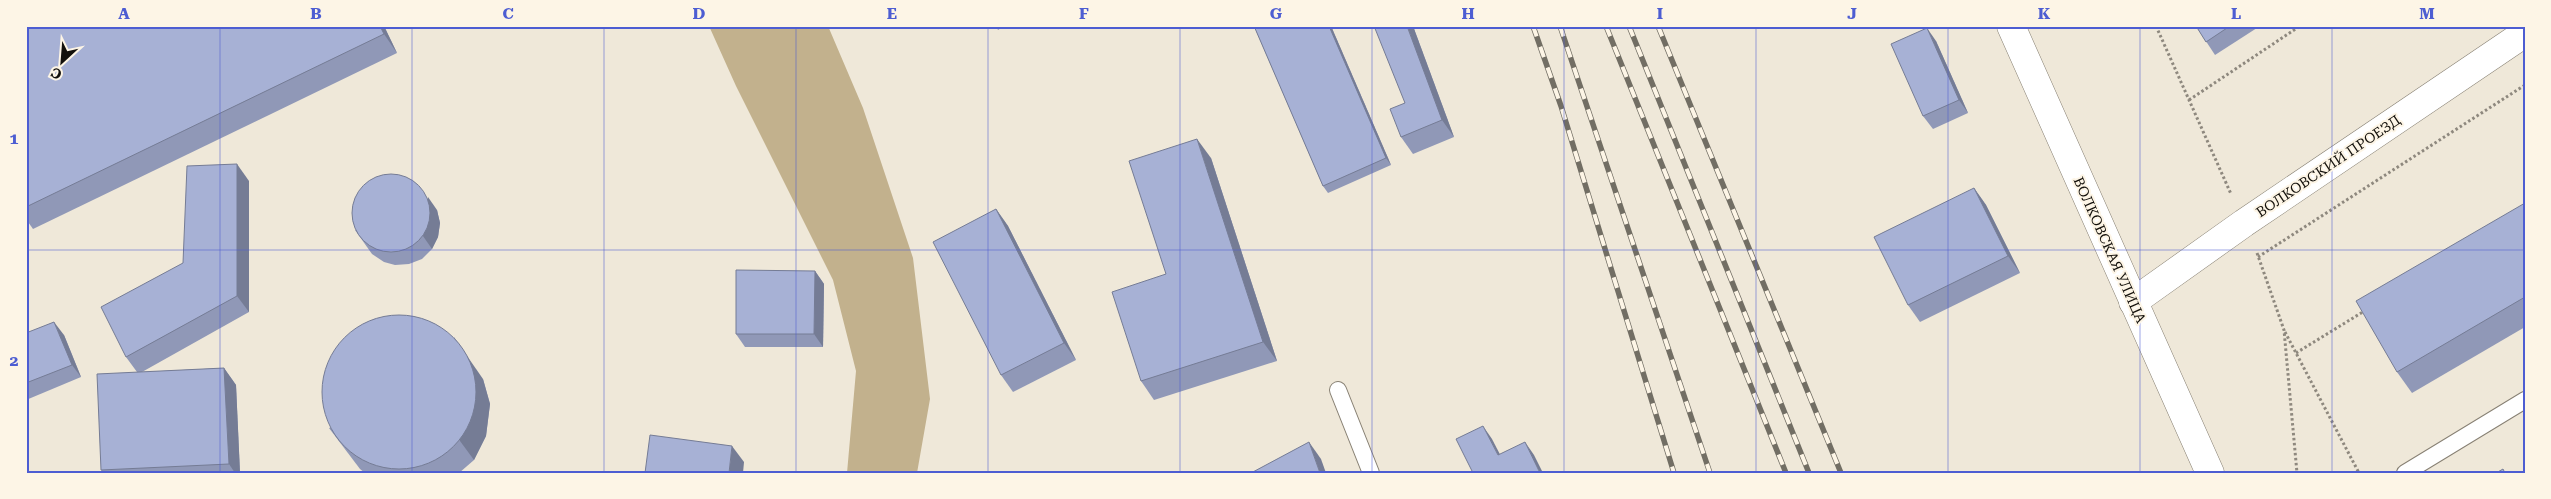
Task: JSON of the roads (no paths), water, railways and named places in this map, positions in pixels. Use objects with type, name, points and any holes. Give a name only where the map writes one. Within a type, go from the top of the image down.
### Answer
[{"type":"main road","name":"ВОЛКОВСКАЯ УЛИЦА","points":[[2012,26],[2210,473]]},
{"type":"main road","name":"ВОЛКОВСКИЙ ПРОЕЗД","points":[[2133,302],[2244,223],[2525,33]]},
{"type":"lane","points":[[1338,390],[1371,473]]},
{"type":"lane","points":[[2405,473],[2525,400]]},
{"type":"railway","points":[[1533,26],[1561,106],[1674,473]]},
{"type":"railway","points":[[1560,26],[1710,473]]},
{"type":"railway","points":[[1606,26],[1786,473]]},
{"type":"railway","points":[[1629,26],[1809,473]]},
{"type":"railway","points":[[1658,26],[1841,473]]}]
